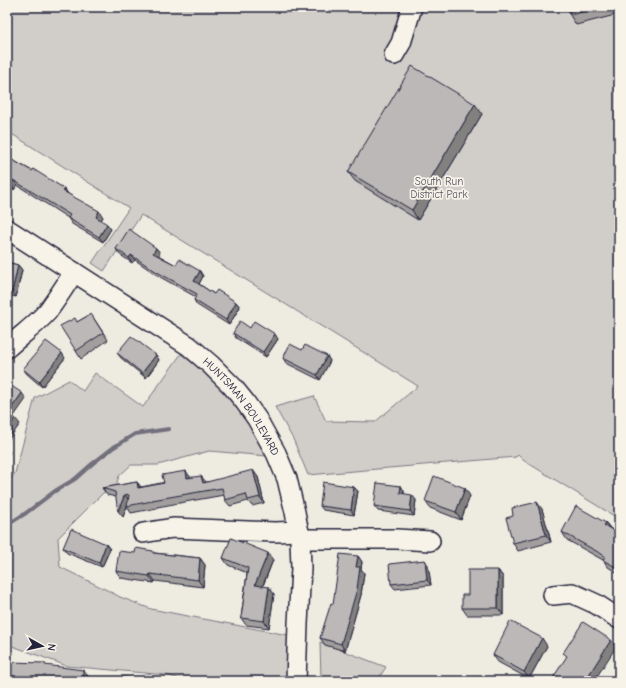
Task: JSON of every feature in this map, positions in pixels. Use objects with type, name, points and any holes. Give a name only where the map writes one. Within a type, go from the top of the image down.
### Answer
[{"type":"street","points":[[394,55],[401,43],[412,7]]},
{"type":"street","name":"HUNTSMAN BOULEVARD","points":[[7,229],[188,346],[211,365],[232,386],[257,419],[276,453],[287,479],[300,535],[301,568],[296,681]]},
{"type":"street","points":[[7,348],[46,313],[59,297],[74,272]]},
{"type":"street","points":[[143,533],[173,528],[430,541]]},
{"type":"street","points":[[554,595],[572,593],[596,604],[619,619]]},
{"type":"green space","name":"South Run District Park","points":[[7,7],[619,7],[619,519],[523,460],[518,455],[516,457],[308,475],[293,439],[275,407],[314,396],[326,421],[375,422],[418,386],[141,215],[104,271],[92,263],[129,208],[7,131]]},
{"type":"green space","points":[[181,354],[214,380],[241,411],[267,456],[209,451],[158,465],[131,465],[119,476],[115,489],[103,493],[58,538],[60,567],[120,597],[151,609],[288,635],[288,681],[185,681],[167,675],[67,666],[7,644],[7,485],[15,473],[35,398],[69,380],[83,391],[95,373],[143,407]]},
{"type":"green space","points":[[320,642],[386,667],[377,681],[321,681]]},
{"type":"building","points":[[568,7],[602,7],[570,15]]},
{"type":"building","points":[[412,66],[475,104],[412,210],[348,172]]},
{"type":"building","points":[[7,157],[32,171],[33,169],[65,189],[63,191],[99,211],[96,217],[107,224],[99,237],[68,218],[70,215],[13,180],[11,184],[7,182]]},
{"type":"building","points":[[129,229],[156,248],[153,253],[176,265],[179,259],[200,271],[194,281],[214,294],[217,290],[236,302],[226,320],[194,300],[197,294],[157,272],[131,255],[129,258],[116,249]]},
{"type":"building","points":[[7,262],[18,265],[12,292],[7,290]]},
{"type":"building","points":[[91,314],[103,333],[76,351],[60,326],[75,318],[77,322]]},
{"type":"building","points":[[240,321],[250,328],[254,321],[275,334],[263,352],[233,333]]},
{"type":"building","points":[[131,336],[156,355],[142,373],[117,353]]},
{"type":"building","points":[[46,341],[62,353],[39,382],[23,369]]},
{"type":"building","points":[[290,344],[302,350],[305,345],[327,356],[317,375],[283,358]]},
{"type":"building","points":[[7,383],[22,393],[8,413],[15,418],[7,430]]},
{"type":"building","points":[[253,470],[260,497],[248,500],[246,494],[225,500],[222,488],[152,500],[127,506],[129,495],[125,494],[118,511],[115,492],[102,488],[137,482],[138,488],[164,483],[162,475],[186,471],[187,478],[201,476],[203,483]]},
{"type":"building","points":[[434,476],[465,488],[456,512],[425,501]]},
{"type":"building","points":[[323,482],[354,487],[351,510],[320,506]]},
{"type":"building","points":[[377,483],[401,486],[400,493],[412,495],[410,511],[374,506]]},
{"type":"building","points":[[537,502],[546,535],[513,543],[506,518],[513,516],[512,508]]},
{"type":"building","points":[[576,506],[606,523],[604,525],[619,534],[619,569],[603,560],[605,556],[562,532]]},
{"type":"building","points":[[71,529],[106,544],[99,563],[63,548]]},
{"type":"building","points":[[231,538],[268,553],[255,585],[269,587],[264,621],[241,618],[248,568],[223,558]]},
{"type":"building","points":[[136,548],[153,551],[153,553],[200,558],[198,580],[150,574],[149,576],[116,571],[119,551],[135,553]]},
{"type":"building","points":[[340,554],[358,556],[356,567],[360,567],[357,589],[341,644],[320,638],[331,603],[333,604]]},
{"type":"building","points":[[425,560],[427,580],[391,584],[389,564]]},
{"type":"building","points":[[468,570],[498,570],[498,608],[462,608],[462,595],[468,595]]},
{"type":"building","points":[[510,621],[542,638],[524,672],[493,655]]},
{"type":"building","points":[[583,622],[611,640],[585,681],[551,681],[567,656],[563,653]]},
{"type":"building","points":[[7,662],[45,663],[45,665],[83,670],[83,676],[119,681],[7,681]]},
{"type":"building","points":[[123,677],[141,679],[141,681],[122,681]]},
{"type":"waterway","points":[[7,525],[55,491],[75,479],[114,447],[135,434],[169,429]]}]
